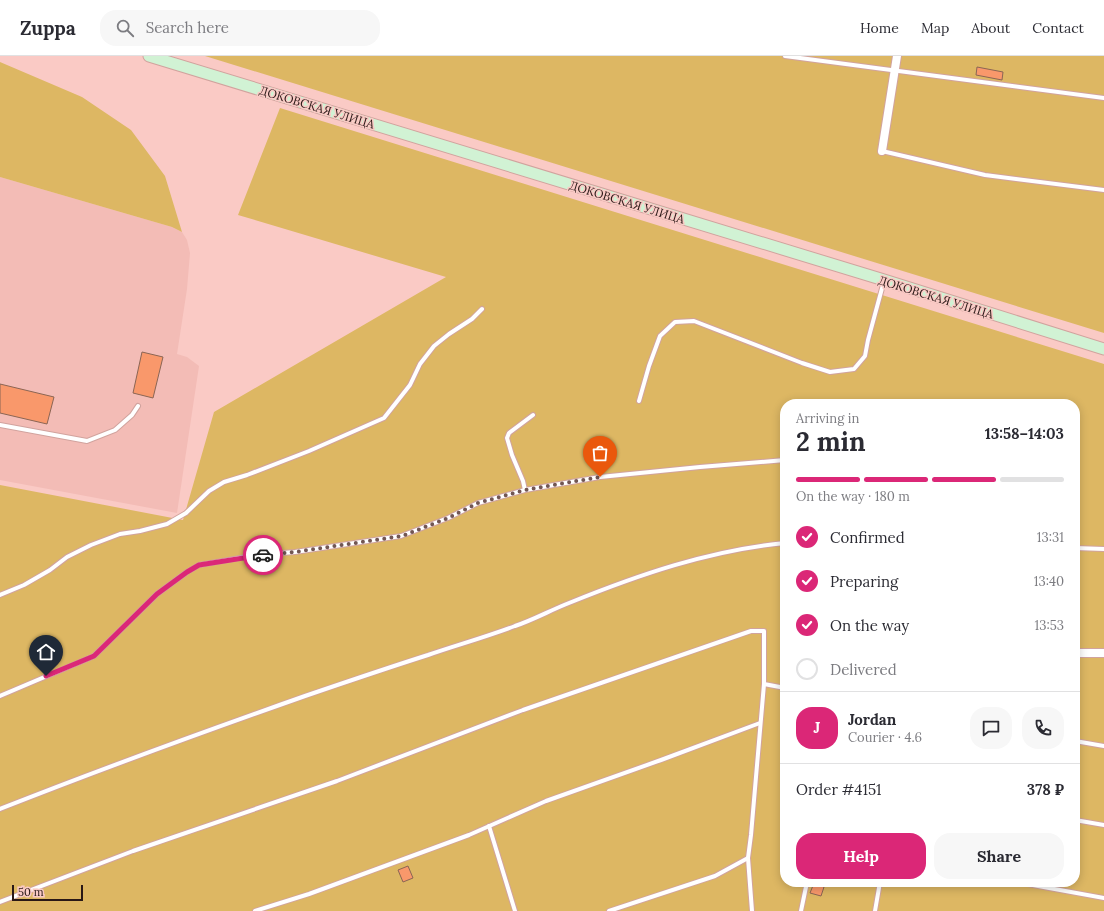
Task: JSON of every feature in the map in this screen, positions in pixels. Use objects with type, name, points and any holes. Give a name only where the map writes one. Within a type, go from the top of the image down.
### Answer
[{"type":"street","name":"ДОКОВСКАЯ УЛИЦА","points":[[149,56],[884,280],[1104,349]]},
{"type":"street","points":[[882,151],[897,56]]},
{"type":"street","points":[[1080,653],[1104,653]]},
{"type":"lane","points":[[785,56],[895,72],[1104,98]]},
{"type":"lane","points":[[882,151],[985,175],[1104,190]]},
{"type":"lane","points":[[639,401],[649,366],[660,336],[675,322],[694,321],[802,363],[830,372],[854,369],[865,356],[884,280]]},
{"type":"lane","points":[[0,595],[31,581],[50,570],[67,557],[91,545],[120,534],[140,531],[167,524],[186,513],[209,491],[224,482],[309,451],[384,418],[410,385],[420,364],[434,346],[472,319],[482,309]]},
{"type":"lane","points":[[0,425],[87,441],[115,430],[132,415],[138,406]]},
{"type":"lane","points":[[525,490],[507,438],[509,433],[533,415]]},
{"type":"lane","points":[[0,696],[94,656],[157,594],[199,565],[257,555],[295,552],[402,536],[448,518],[478,503],[525,490],[600,477],[780,460]]},
{"type":"lane","points":[[0,809],[221,726],[516,626],[567,604],[670,566],[718,554],[780,543]]},
{"type":"lane","points":[[1080,548],[1104,550]]},
{"type":"lane","points":[[0,902],[133,851],[337,781],[523,710],[751,631],[764,631],[764,684],[752,835],[748,858],[752,911]]},
{"type":"lane","points":[[764,684],[780,687]]},
{"type":"lane","points":[[255,911],[309,894],[469,835],[546,801],[760,723]]},
{"type":"lane","points":[[1080,742],[1104,746]]},
{"type":"lane","points":[[1080,821],[1104,825]]},
{"type":"lane","points":[[489,826],[515,911]]},
{"type":"lane","points":[[609,911],[715,876],[748,858]]},
{"type":"lane","points":[[801,911],[806,887]]},
{"type":"lane","points":[[875,911],[879,887]]},
{"type":"lane","points":[[1044,887],[1104,898]]},
{"type":"shaded area","points":[[205,56],[1104,56],[1104,333]]},
{"type":"shaded area","points":[[0,62],[82,97],[131,130],[165,176],[182,232],[172,227],[0,177]]},
{"type":"shaded area","points":[[280,108],[1104,364],[1104,911],[0,911],[0,485],[183,520],[214,412],[446,277],[238,215]]},
{"type":"shaded area","points":[[0,177],[172,227],[182,232],[187,240],[190,253],[187,289],[177,354],[187,357],[199,366],[177,513],[0,480]]},
{"type":"building","points":[[977,67],[1003,72],[1002,80],[976,75]]},
{"type":"building","points":[[142,352],[163,357],[153,398],[133,393]]},
{"type":"building","points":[[0,384],[54,397],[47,424],[0,413]]},
{"type":"building","points":[[408,866],[413,878],[403,882],[398,870]]},
{"type":"building","points":[[812,887],[824,887],[821,896],[810,893]]},
{"type":"way so far","points":[[263,555],[295,552],[402,536],[448,518],[478,503],[525,490],[600,477]]},
{"type":"route","points":[[46,676],[94,656],[157,594],[199,565],[263,555]]}]
